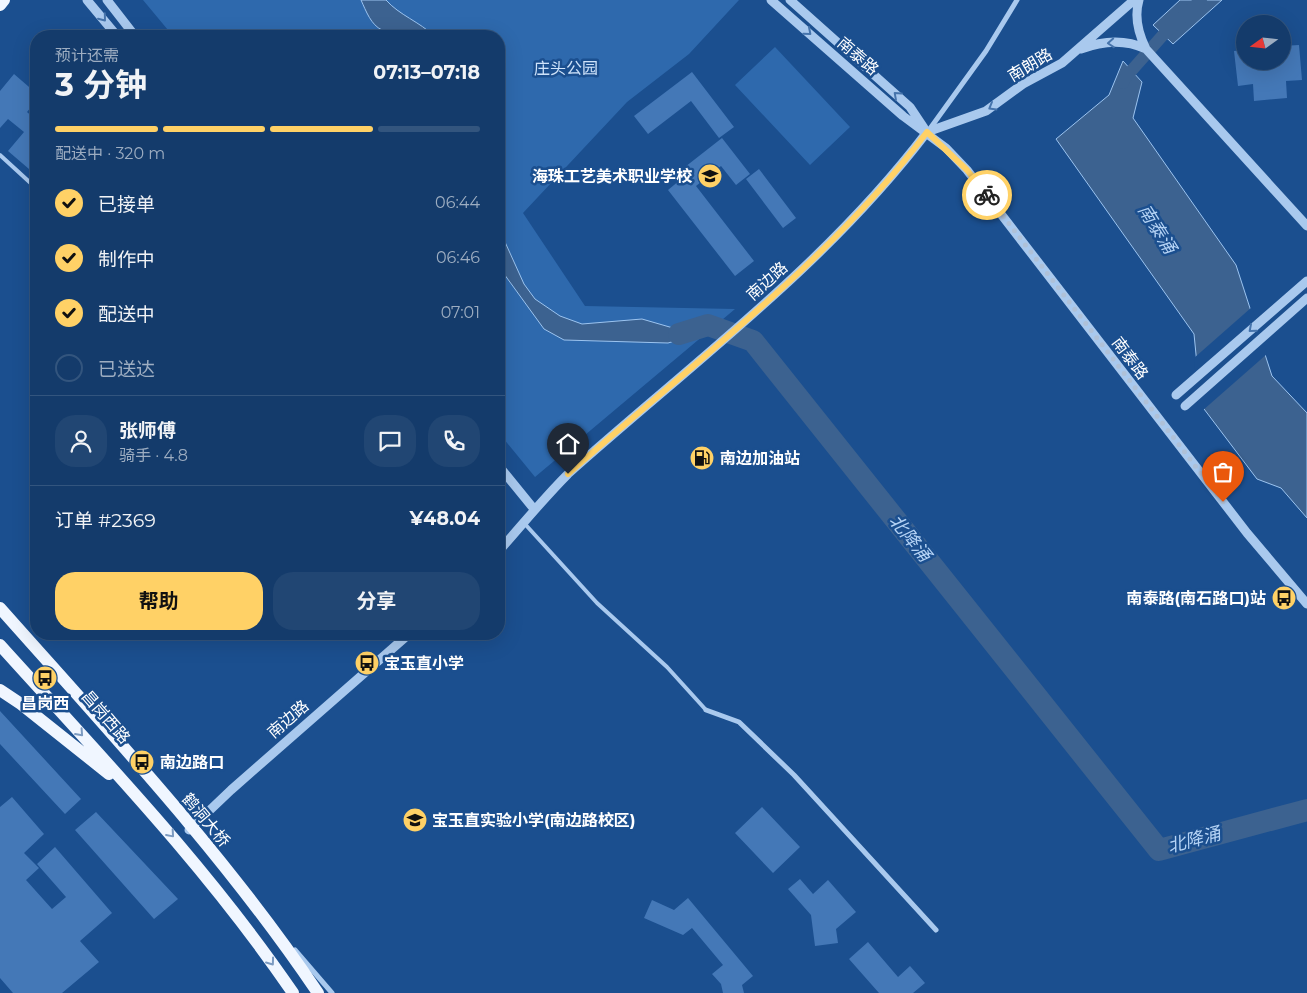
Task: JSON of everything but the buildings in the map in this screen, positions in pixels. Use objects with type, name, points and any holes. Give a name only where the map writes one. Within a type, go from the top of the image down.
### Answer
[{"type":"main road","points":[[0,5],[4,0]]},
{"type":"main road","name":"鹤洞大桥","points":[[0,608],[202,840],[259,912],[318,993]]},
{"type":"main road","points":[[0,645],[138,798],[225,900],[293,993]]},
{"type":"main road","points":[[0,690],[21,704],[138,798]]},
{"type":"street","points":[[87,0],[112,30]]},
{"type":"street","points":[[107,0],[130,30]]},
{"type":"street","name":"南泰路","points":[[771,0],[903,116],[927,132],[967,170],[1247,533],[1307,604]]},
{"type":"street","name":"南泰路","points":[[790,0],[910,107],[927,132]]},
{"type":"street","name":"南边路","points":[[505,544],[534,509],[591,454],[812,261],[890,179],[986,51],[1017,0]]},
{"type":"street","name":"南朗路","points":[[927,132],[993,107],[1023,84],[1062,63],[1134,0]]},
{"type":"street","points":[[1139,0],[1136,14],[1137,23],[1146,49],[1307,226]]},
{"type":"street","points":[[1076,51],[1109,42],[1128,43],[1146,49]]},
{"type":"street","points":[[1176,395],[1307,281]]},
{"type":"street","points":[[1185,406],[1307,298]]},
{"type":"street","points":[[505,473],[534,509]]},
{"type":"street","name":"昌岗西路","points":[[0,616],[332,993]]},
{"type":"street","name":"南边路","points":[[189,830],[231,790],[402,640]]},
{"type":"street","points":[[706,710],[739,722],[794,775],[936,930]]},
{"type":"lane","points":[[0,155],[30,182]]},
{"type":"lane","points":[[524,523],[597,603],[667,667],[706,710]]},
{"type":"green space","name":"庄头公园","points":[[143,0],[739,0],[689,54],[627,102],[523,213],[585,306],[735,309],[535,477],[505,440],[505,30],[168,30]]},
{"type":"green space","points":[[775,47],[850,127],[810,165],[735,85]]},
{"type":"water","points":[[361,0],[386,0],[426,30],[382,30],[369,17]]},
{"type":"water","points":[[1180,0],[1222,0],[1173,44],[1153,25]]},
{"type":"water","points":[[1123,61],[1142,82],[1133,118],[1236,265],[1272,376],[1307,413],[1307,518],[1281,488],[1257,479],[1201,405],[1194,334],[1056,139],[1109,95]]},
{"type":"water","points":[[505,242],[524,284],[535,299],[560,316],[582,324],[642,319],[680,330],[708,325],[689,337],[668,343],[564,340],[544,329],[505,275]]},
{"type":"pier","points":[[1252,307],[1267,354],[1202,411],[1198,406],[1194,358]]},
{"type":"waterway","name":"南泰涌","points":[[1123,83],[1125,78],[1163,35],[1201,0]]},
{"type":"waterway","name":"北降涌","points":[[679,334],[708,325],[753,341],[1159,850],[1307,810]]},
{"type":"way so far","points":[[987,195],[1223,502]]},
{"type":"place","name":"海珠工艺美术职业学校","points":[[710,176]]},
{"type":"place","name":"南边加油站","points":[[702,458]]},
{"type":"place","name":"南泰路(南石路口)站","points":[[1284,598]]},
{"type":"place","name":"宝玉直小学","points":[[367,663]]},
{"type":"place","name":"昌岗西","points":[[45,678]]},
{"type":"place","name":"南边路口","points":[[142,762]]},
{"type":"place","name":"宝玉直实验小学(南边路校区)","points":[[415,820]]},
{"type":"route","points":[[568,474],[720,343],[818,255],[896,172],[927,132],[967,170],[987,195]]}]
